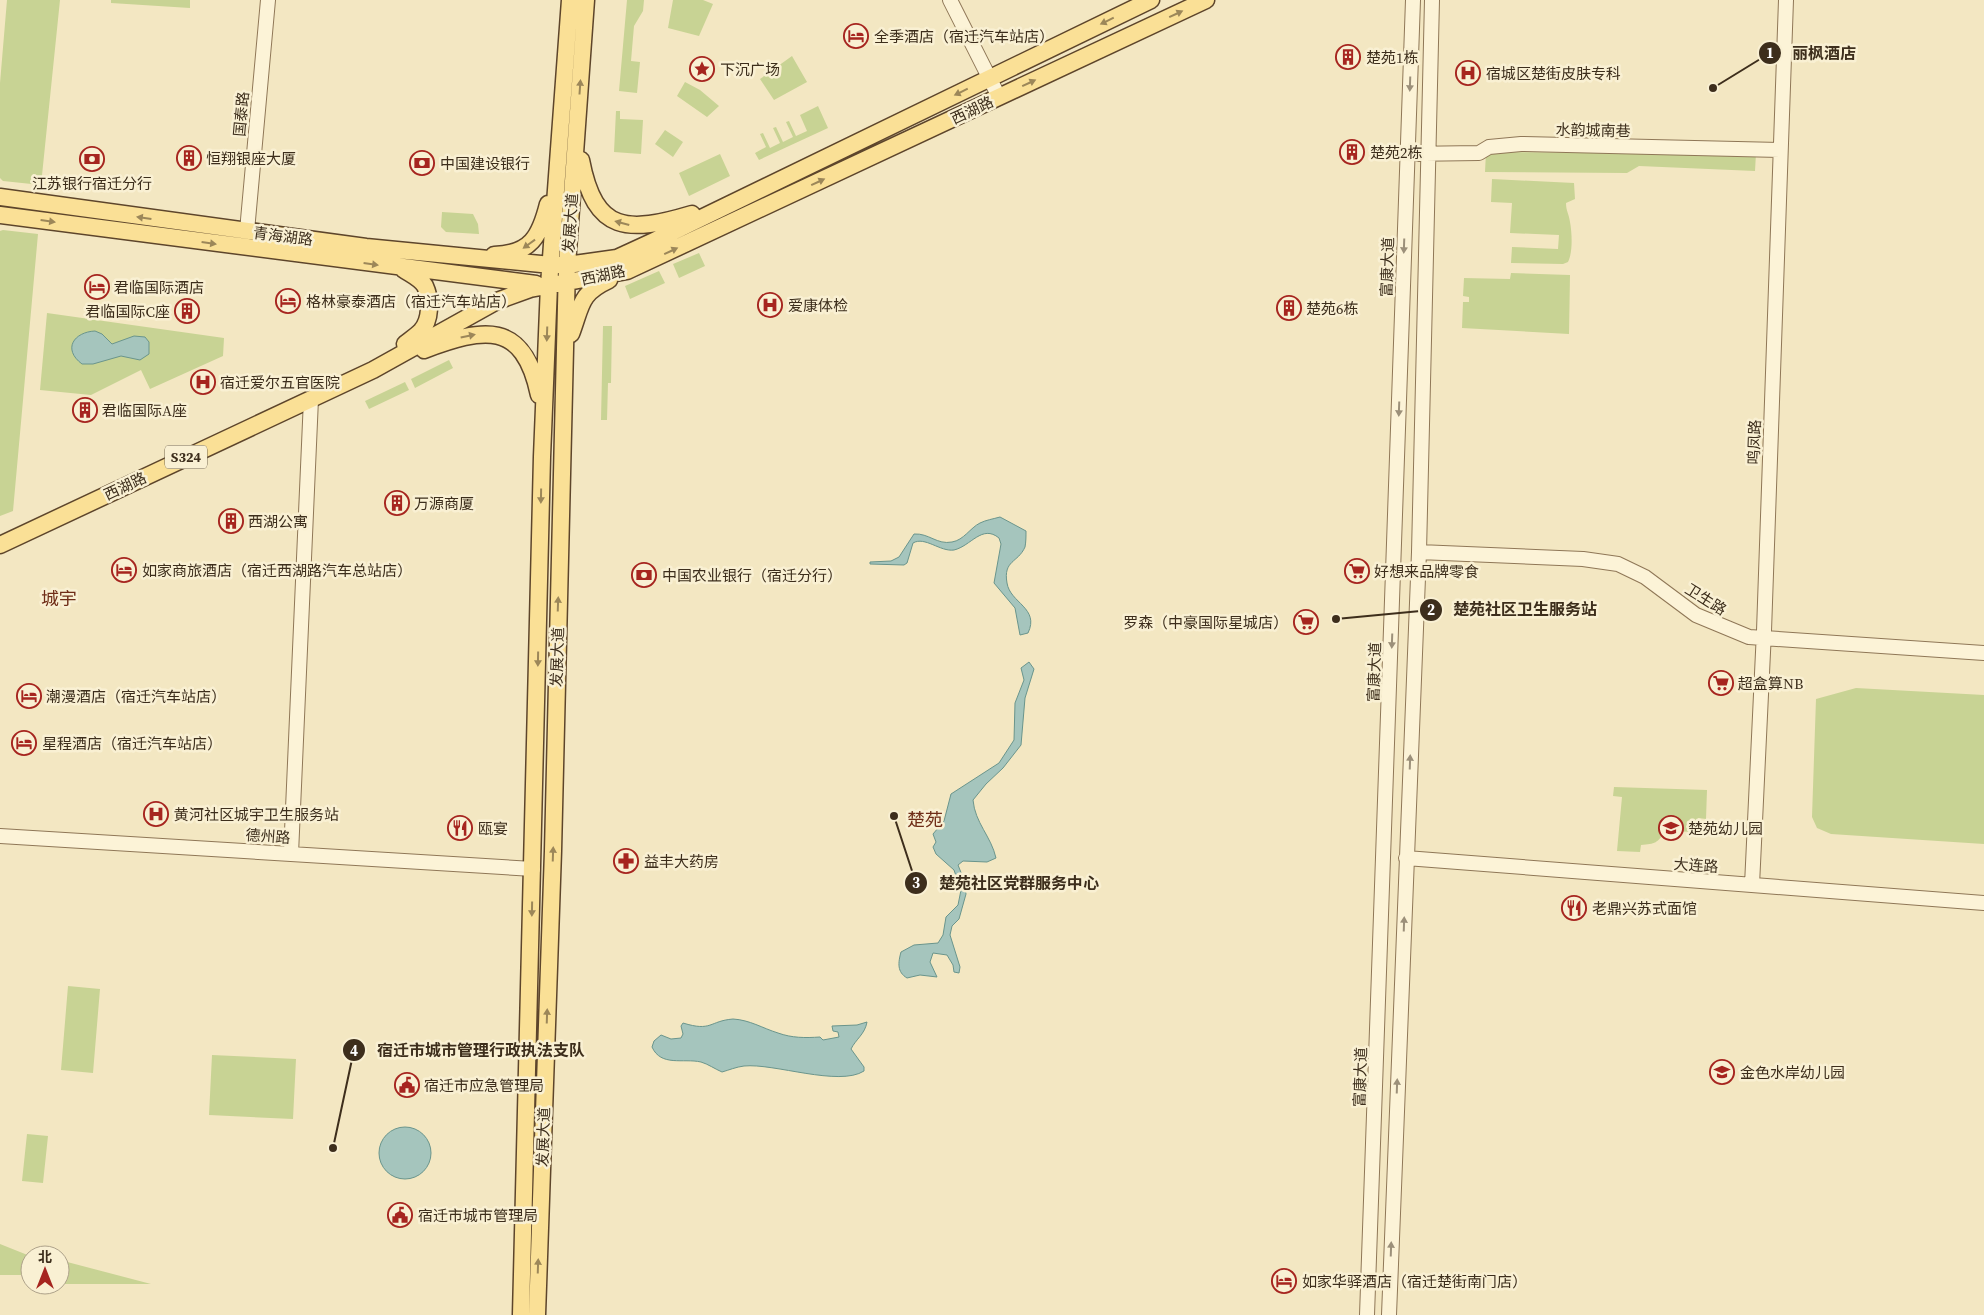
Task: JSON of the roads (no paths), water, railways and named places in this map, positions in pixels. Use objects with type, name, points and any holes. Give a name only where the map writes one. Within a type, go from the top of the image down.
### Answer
[{"type":"main road","name":"发展大道","points":[[521,1315],[542,457],[549,285],[559,265],[568,134],[570,0]]},
{"type":"main road","name":"发展大道","points":[[568,134],[586,0]]},
{"type":"main road","name":"西湖路","points":[[559,265],[617,258],[989,78],[1134,4],[1152,0]]},
{"type":"main road","name":"西湖路","points":[[0,545],[373,370],[497,301],[530,289],[627,271],[1206,0]]},
{"type":"main road","points":[[568,134],[593,203],[603,214],[617,222],[640,225],[656,224],[737,200]]},
{"type":"main road","points":[[435,255],[503,255],[523,249],[535,240],[542,228],[568,134]]},
{"type":"main road","name":"青海湖路","points":[[0,197],[435,255],[559,265]]},
{"type":"main road","name":"青海湖路","points":[[0,215],[401,268],[549,285]]},
{"type":"main road","name":"发展大道","points":[[537,1315],[553,851],[556,679],[567,344],[567,283],[559,265]]},
{"type":"main road","points":[[373,370],[421,331],[428,318],[429,303],[424,286],[417,277],[401,268]]},
{"type":"main road","points":[[567,344],[585,296],[592,288],[627,271]]},
{"type":"main road","points":[[373,370],[472,334],[488,333],[504,338],[519,349],[529,362],[535,376],[541,410],[542,457]]},
{"type":"street","name":"国泰路","points":[[247,231],[268,0]]},
{"type":"street","points":[[950,0],[999,97]]},
{"type":"street","name":"富康大道","points":[[1368,1315],[1413,0]]},
{"type":"street","points":[[1389,1315],[1418,548],[1432,0]]},
{"type":"street","name":"鸣凤路","points":[[1752,885],[1786,0]]},
{"type":"street","name":"水韵城南巷","points":[[1407,154],[1479,153],[1489,147],[1521,144],[1780,150]]},
{"type":"street","points":[[291,854],[312,398]]},
{"type":"street","name":"卫生路","points":[[1418,548],[1582,559],[1618,564],[1645,577],[1706,621],[1740,634],[1984,644]]},
{"type":"street","name":"卫生路","points":[[1763,635],[1984,653]]},
{"type":"street","name":"德州路","points":[[0,836],[533,869]]},
{"type":"street","name":"大连路","points":[[1406,858],[1984,903]]},
{"type":"water","points":[[95,331],[102,334],[112,344],[134,336],[145,337],[149,342],[149,354],[140,360],[121,356],[93,364],[82,364],[73,353],[73,342],[81,334]]},
{"type":"water","points":[[1000,517],[1026,531],[1025,547],[1009,566],[1006,576],[1009,590],[1030,617],[1031,624],[1028,633],[1020,635],[1015,608],[994,583],[1001,544],[999,538],[993,534],[987,533],[976,537],[954,550],[943,549],[918,541],[913,543],[907,563],[904,565],[870,564],[870,562],[891,561],[899,557],[914,534],[924,535],[942,542],[952,542],[960,539],[980,523]]},
{"type":"water","points":[[1029,662],[1034,669],[1025,698],[1021,745],[1003,768],[973,800],[977,816],[991,843],[996,858],[987,862],[963,861],[958,865],[964,880],[966,894],[959,919],[952,926],[950,935],[960,967],[959,973],[954,972],[953,965],[947,955],[933,953],[930,962],[937,977],[920,975],[907,978],[901,973],[899,967],[901,952],[914,945],[938,943],[943,935],[946,917],[958,905],[961,890],[954,870],[936,854],[933,847],[936,842],[933,834],[944,821],[951,794],[999,763],[1014,740],[1015,703],[1024,680],[1021,668]]},
{"type":"water","points":[[733,1019],[788,1036],[820,1037],[823,1040],[839,1037],[838,1032],[833,1031],[832,1026],[857,1025],[867,1022],[851,1049],[864,1067],[864,1071],[839,1077],[744,1066],[722,1072],[701,1062],[661,1057],[652,1047],[654,1041],[661,1035],[671,1039],[681,1038],[683,1034],[681,1026],[683,1023],[705,1026]]},
{"type":"water","points":[[405,1127],[415,1129],[423,1135],[429,1143],[431,1153],[429,1163],[423,1171],[415,1177],[405,1179],[395,1177],[387,1171],[381,1163],[379,1153],[381,1143],[387,1135],[395,1129]]},
{"type":"place","name":"全季酒店（宿迁汽车站店）","points":[[856,36]]},
{"type":"place","name":"楚苑1栋","points":[[1348,57]]},
{"type":"place","name":"下沉广场","points":[[702,69]]},
{"type":"place","name":"宿城区楚街皮肤专科","points":[[1468,73]]},
{"type":"place","name":"丽枫酒店","points":[[1713,88]]},
{"type":"place","name":"楚苑2栋","points":[[1352,152]]},
{"type":"place","name":"恒翔银座大厦","points":[[189,158]]},
{"type":"place","name":"江苏银行宿迁分行","points":[[92,159]]},
{"type":"place","name":"中国建设银行","points":[[422,163]]},
{"type":"place","name":"君临国际酒店","points":[[97,287]]},
{"type":"place","name":"格林豪泰酒店（宿迁汽车站店）","points":[[288,301]]},
{"type":"place","name":"爱康体检","points":[[770,305]]},
{"type":"place","name":"楚苑6栋","points":[[1289,308]]},
{"type":"place","name":"君临国际C座","points":[[187,311]]},
{"type":"place","name":"宿迁爱尔五官医院","points":[[203,382]]},
{"type":"place","name":"君临国际A座","points":[[85,410]]},
{"type":"place","name":"万源商厦","points":[[397,503]]},
{"type":"place","name":"西湖公寓","points":[[231,521]]},
{"type":"place","name":"如家商旅酒店（宿迁西湖路汽车总站店）","points":[[124,570]]},
{"type":"place","name":"好想来品牌零食","points":[[1357,571]]},
{"type":"place","name":"中国农业银行（宿迁分行）","points":[[644,575]]},
{"type":"place","name":"楚苑社区卫生服务站","points":[[1336,619]]},
{"type":"place","name":"罗森（中豪国际星城店）","points":[[1306,622]]},
{"type":"place","name":"超盒算NB","points":[[1721,683]]},
{"type":"place","name":"潮漫酒店（宿迁汽车站店）","points":[[29,696]]},
{"type":"place","name":"星程酒店（宿迁汽车站店）","points":[[24,743]]},
{"type":"place","name":"黄河社区城宇卫生服务站","points":[[156,814]]},
{"type":"place","name":"楚苑社区党群服务中心","points":[[894,816]]},
{"type":"place","name":"瓯宴","points":[[460,828]]},
{"type":"place","name":"楚苑幼儿园","points":[[1671,828]]},
{"type":"place","name":"益丰大药房","points":[[626,861]]},
{"type":"place","name":"老鼎兴苏式面馆","points":[[1574,908]]},
{"type":"place","name":"金色水岸幼儿园","points":[[1722,1072]]},
{"type":"place","name":"宿迁市应急管理局","points":[[407,1085]]},
{"type":"place","name":"宿迁市城市管理行政执法支队","points":[[333,1148]]},
{"type":"place","name":"宿迁市城市管理局","points":[[400,1215]]},
{"type":"place","name":"如家华驿酒店（宿迁楚街南门店）","points":[[1284,1281]]},
{"type":"district","name":"城宇","points":[[59,598]]},
{"type":"district","name":"楚苑","points":[[925,819]]}]
